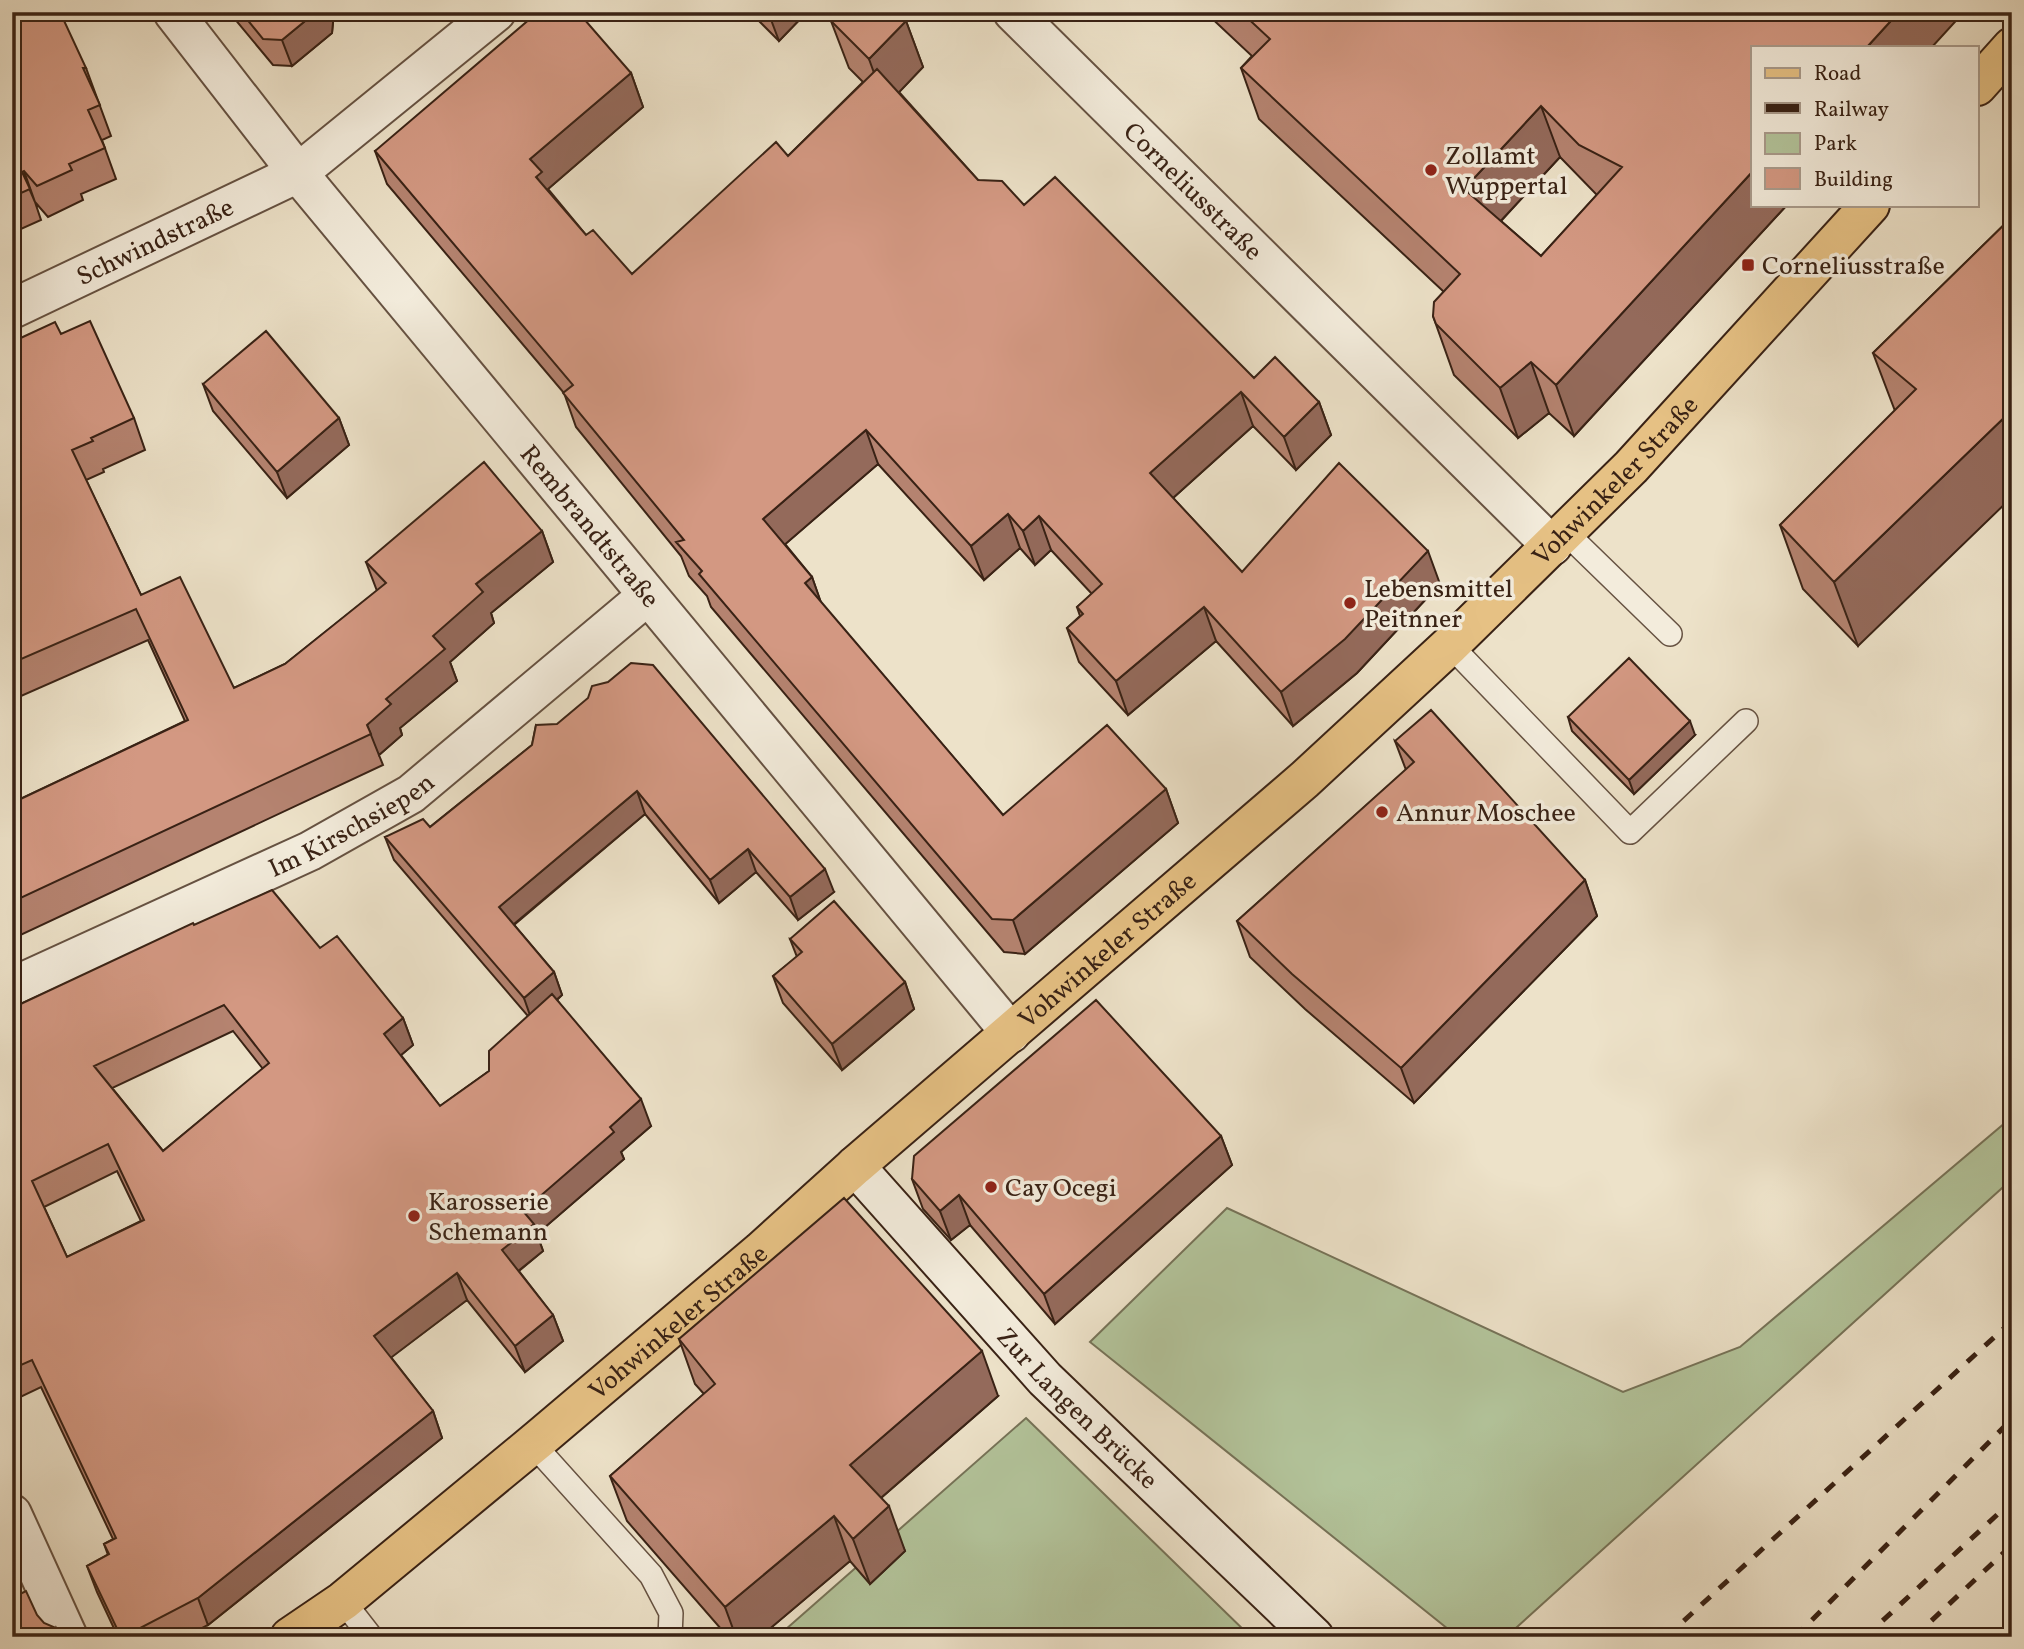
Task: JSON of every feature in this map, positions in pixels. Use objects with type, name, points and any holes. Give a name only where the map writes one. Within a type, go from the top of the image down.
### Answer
[{"type":"main road","points":[[1979,84],[2012,47]]},
{"type":"main road","name":"Vohwinkeler Straße","points":[[290,1637],[343,1601],[533,1444],[761,1251],[855,1166],[1304,780],[1450,645],[1631,467],[1869,206]]},
{"type":"street","name":"Rembrandtstraße","points":[[173,12],[298,173],[1011,1033]]},
{"type":"street","name":"Schwindstraße","points":[[12,309],[298,173],[496,12]]},
{"type":"street","name":"Corneliusstraße","points":[[1013,12],[1558,539]]},
{"type":"street","name":"Im Kirschsiepen","points":[[12,987],[310,851],[411,794],[646,596]]},
{"type":"street","name":"Zur Langen Brücke","points":[[855,1166],[1045,1379],[1314,1637]]},
{"type":"street","points":[[12,1514],[68,1637]]},
{"type":"lane","points":[[1558,539],[1670,634]]},
{"type":"lane","points":[[1450,645],[1630,832],[1746,721]]},
{"type":"lane","points":[[533,1444],[651,1575],[671,1613],[670,1637]]},
{"type":"lane","points":[[343,1601],[371,1637]]},
{"type":"green space","points":[[2012,1117],[2012,1179],[1506,1637],[1458,1637],[1090,1342],[1227,1208],[1623,1392],[1740,1347]]},
{"type":"green space","points":[[1026,1418],[1251,1637],[777,1637]]},
{"type":"building","points":[[60,12],[100,105],[88,110],[105,148],[69,164],[72,170],[37,186],[22,172],[30,189],[12,197],[12,14]]},
{"type":"building","points":[[241,12],[316,12],[282,40],[263,39]]},
{"type":"building","points":[[538,12],[578,12],[631,73],[530,159],[542,172],[536,177],[586,235],[593,230],[632,274],[776,142],[788,156],[877,69],[978,180],[1002,181],[1024,205],[1055,177],[1254,378],[1275,357],[1319,402],[1284,437],[1241,392],[1150,473],[1242,572],[1339,463],[1428,551],[1345,639],[1281,692],[1204,607],[1116,681],[1067,628],[1083,614],[1077,607],[1102,584],[1039,516],[1023,531],[1008,514],[971,546],[866,430],[763,519],[812,577],[805,583],[1003,815],[1107,725],[1166,789],[1013,920],[992,919],[699,574],[702,571],[676,542],[684,540],[563,393],[573,385],[375,151]]},
{"type":"building","points":[[840,12],[898,12],[906,21],[869,59],[831,21]]},
{"type":"building","points":[[1241,12],[1899,12],[1868,46],[1751,46],[1751,173],[1556,385],[1531,362],[1500,388],[1436,324],[1433,316],[1434,302],[1460,274],[1241,68],[1270,39]],"holes":[[[1541,106],[1579,145],[1622,167],[1541,256],[1464,189]]]},
{"type":"building","points":[[2012,217],[2012,410],[1834,582],[1780,525],[1916,389],[1873,353]]},
{"type":"building","points":[[90,321],[134,418],[72,450],[141,595],[180,577],[234,688],[285,664],[386,583],[366,562],[484,462],[542,531],[476,584],[483,592],[433,636],[445,649],[386,699],[391,704],[367,725],[371,734],[12,902],[12,803],[188,720],[136,609],[12,663],[12,464],[17,461],[12,450],[12,342],[55,322],[61,334]]},
{"type":"building","points":[[266,331],[339,418],[277,472],[203,384]]},
{"type":"building","points":[[1629,658],[1690,721],[1629,780],[1568,717]]},
{"type":"building","points":[[631,663],[653,665],[825,869],[790,897],[748,849],[710,880],[637,791],[499,907],[554,972],[524,998],[385,837],[423,819],[430,827],[532,745],[536,725],[557,724],[588,698],[592,686],[608,682]]},
{"type":"building","points":[[1431,710],[1585,880],[1401,1068],[1292,974],[1237,921],[1414,762],[1395,741]]},
{"type":"building","points":[[272,890],[320,948],[337,936],[403,1018],[384,1034],[440,1106],[489,1071],[489,1051],[552,994],[641,1099],[610,1127],[614,1132],[523,1211],[534,1224],[502,1250],[553,1315],[515,1346],[457,1273],[374,1336],[433,1411],[198,1598],[121,1637],[87,1566],[109,1554],[104,1544],[116,1538],[32,1360],[12,1369],[12,1008],[193,923],[194,925]],"holes":[[[224,1005],[269,1063],[163,1151],[94,1066]],[[108,1144],[144,1220],[67,1257],[32,1181]]]},
{"type":"building","points":[[834,901],[905,982],[832,1044],[773,976],[802,952],[790,939]]},
{"type":"building","points":[[1096,1000],[1221,1136],[1044,1294],[959,1195],[940,1211],[912,1179],[914,1156]]},
{"type":"building","points":[[844,1198],[982,1351],[850,1465],[889,1506],[853,1539],[834,1516],[725,1607],[610,1476],[715,1384],[679,1339]]},
{"type":"building","points":[[14,1585],[18,1595],[26,1591],[37,1615],[44,1623],[56,1628],[53,1637],[12,1637]]},
{"type":"railway","points":[[1666,1637],[2012,1321]]},
{"type":"railway","points":[[1795,1637],[2012,1419]]},
{"type":"railway","points":[[1865,1637],[2012,1501]]},
{"type":"railway","points":[[1914,1637],[2012,1545]]},
{"type":"place","name":"Zollamt Wuppertal","points":[[1431,170]]},
{"type":"place","name":"Corneliusstraße","points":[[1748,265]]},
{"type":"place","name":"Lebensmittel Peitnner","points":[[1350,603]]},
{"type":"place","name":"Annur Moschee","points":[[1382,812]]},
{"type":"place","name":"Cay Ocegi","points":[[991,1187]]},
{"type":"place","name":"Karosserie Schemann","points":[[414,1216]]}]
